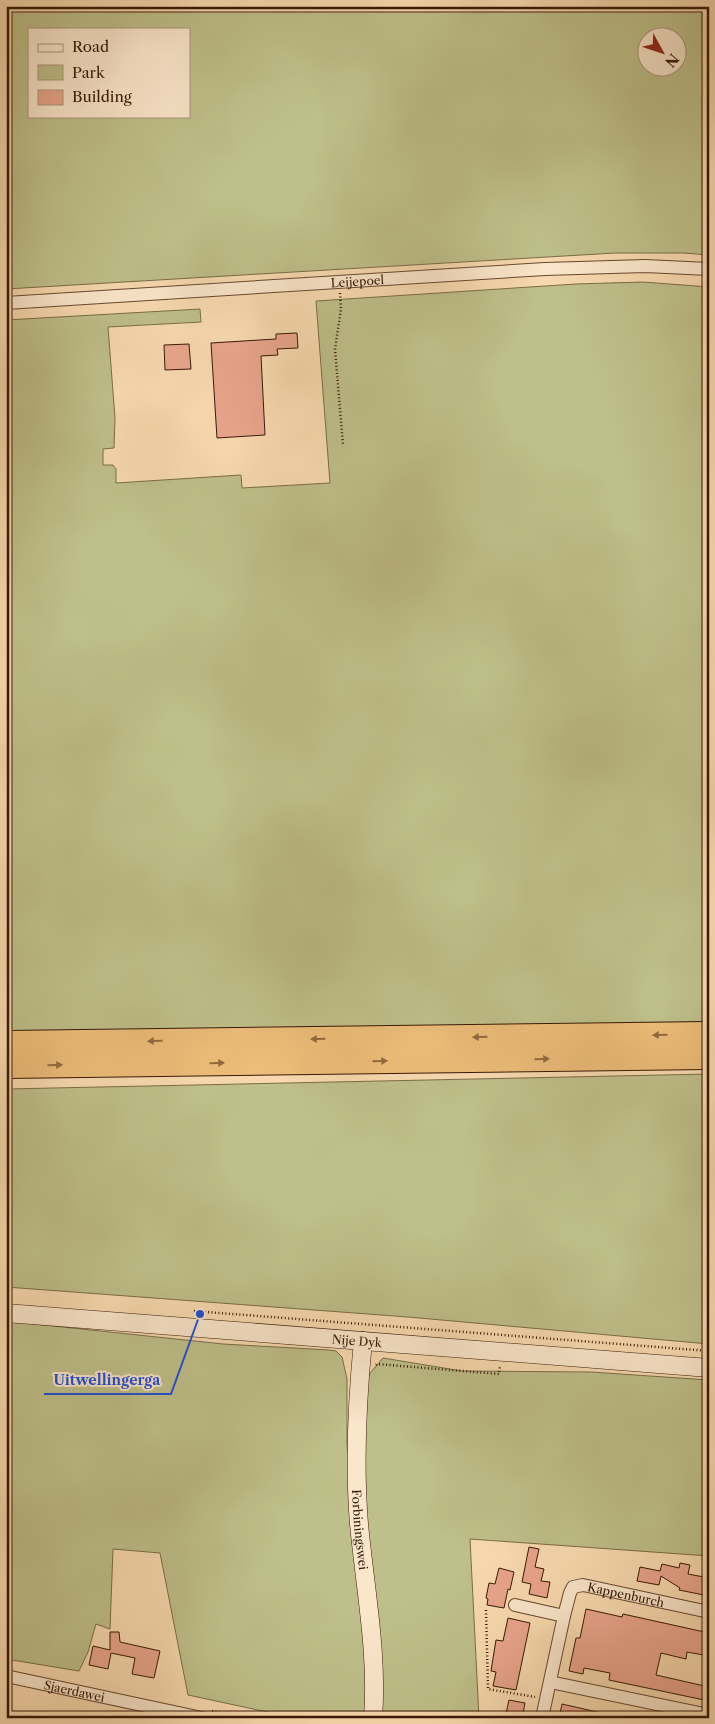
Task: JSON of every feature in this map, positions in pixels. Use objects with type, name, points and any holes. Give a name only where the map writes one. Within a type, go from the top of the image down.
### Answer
[{"type":"highway","points":[[6,1043],[709,1034]]},
{"type":"highway","points":[[6,1066],[709,1057]]},
{"type":"street","name":"Leijepoel","points":[[6,303],[545,269],[645,266],[709,269]]},
{"type":"street","name":"Nije Dyk","points":[[6,1313],[709,1368]]},
{"type":"street","name":"Forbiningswei","points":[[363,1341],[356,1416],[359,1522],[375,1689],[373,1718]]},
{"type":"street","name":"Kappenburch","points":[[564,1616],[573,1587],[583,1585],[709,1612]]},
{"type":"street","points":[[515,1605],[564,1616],[542,1718]]},
{"type":"street","name":"Sjaerdawei","points":[[6,1676],[202,1718]]},
{"type":"street","points":[[550,1682],[709,1715]]},
{"type":"path","points":[[341,309],[335,349],[343,445]]},
{"type":"path","name":"Nije Dyk","points":[[190,1311],[709,1351]]},
{"type":"path","points":[[374,1368],[377,1364],[499,1374],[500,1365]]},
{"type":"path","points":[[486,1610],[488,1689],[546,1699]]},
{"type":"green space","points":[[6,6],[709,6],[709,255],[615,253],[6,289]]},
{"type":"green space","points":[[643,282],[709,287],[709,1024],[6,1034],[6,320],[200,309],[201,322],[108,327],[115,418],[114,448],[103,449],[103,465],[113,465],[116,469],[116,483],[241,475],[242,488],[330,483],[316,301],[576,284]]},
{"type":"green space","points":[[709,1074],[709,1344],[408,1317],[6,1287],[6,1089]]},
{"type":"green space","points":[[6,1321],[223,1344],[329,1350],[336,1351],[342,1357],[347,1379],[347,1444],[355,1551],[368,1676],[368,1718],[295,1718],[188,1695],[160,1553],[113,1549],[110,1629],[96,1624],[88,1652],[79,1671],[6,1659]]},
{"type":"green space","points":[[383,1358],[462,1371],[591,1372],[709,1380],[709,1556],[470,1539],[479,1718],[379,1718],[361,1487],[365,1386],[370,1373]]},
{"type":"building","points":[[297,333],[298,348],[277,349],[278,355],[261,356],[265,435],[217,438],[211,343],[276,339],[276,334]]},
{"type":"building","points":[[189,344],[191,369],[165,370],[164,345]]},
{"type":"building","points":[[529,1547],[539,1549],[535,1567],[544,1569],[541,1581],[550,1582],[547,1598],[529,1594],[531,1584],[522,1582]]},
{"type":"building","points":[[680,1563],[690,1565],[688,1574],[709,1578],[709,1596],[679,1590],[680,1588],[661,1576],[659,1585],[637,1581],[640,1567],[660,1571],[662,1564],[679,1568]]},
{"type":"building","points":[[499,1568],[514,1572],[504,1608],[487,1605],[488,1599],[486,1598],[489,1583],[495,1584]]},
{"type":"building","points":[[586,1609],[622,1617],[623,1614],[709,1633],[709,1656],[687,1652],[686,1659],[661,1653],[656,1675],[709,1687],[709,1701],[609,1680],[610,1673],[584,1668],[583,1674],[569,1671],[576,1638],[580,1638]]},
{"type":"building","points":[[508,1618],[530,1623],[516,1690],[493,1686],[496,1672],[491,1671],[496,1640],[503,1641]]},
{"type":"building","points":[[110,1632],[119,1632],[120,1642],[160,1651],[154,1678],[132,1674],[135,1658],[111,1653],[108,1669],[89,1665],[93,1646],[110,1650]]},
{"type":"building","points":[[509,1700],[525,1703],[522,1718],[505,1718]]},
{"type":"building","points":[[562,1704],[606,1714],[605,1718],[559,1718]]},
{"type":"place","name":"Uitwellingerga","points":[[200,1314]]}]
